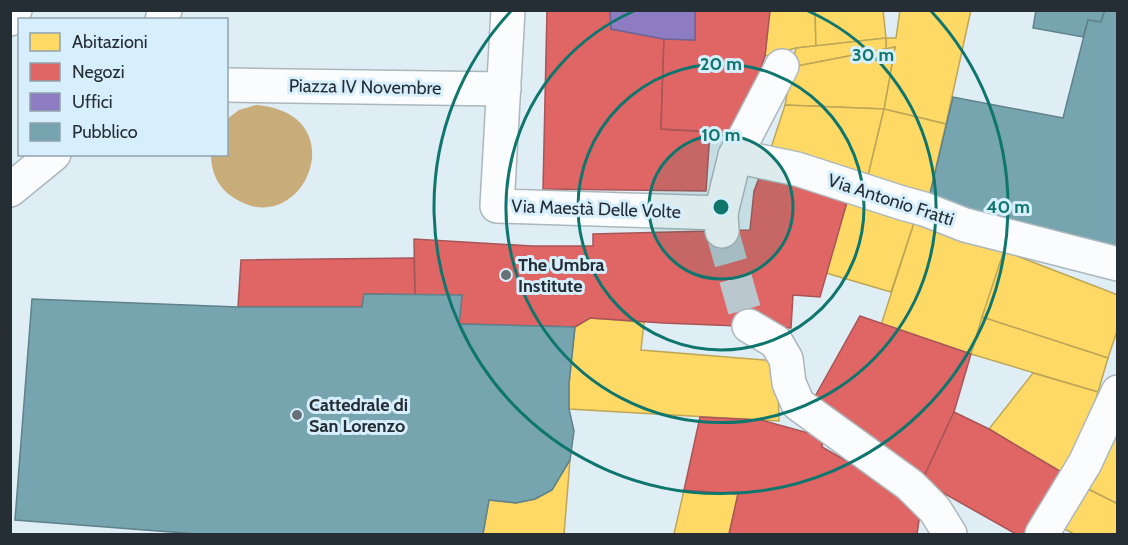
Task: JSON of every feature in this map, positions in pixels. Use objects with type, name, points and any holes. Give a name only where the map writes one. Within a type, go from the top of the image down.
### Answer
[{"type":"street","points":[[10,19],[15,10]]},
{"type":"street","points":[[504,89],[508,10]]},
{"type":"street","points":[[735,156],[782,66]]},
{"type":"street","name":"Piazza IV Novembre","points":[[228,85],[504,89]]},
{"type":"street","name":"Via Maestà Delle Volte","points":[[504,89],[497,206],[721,222],[735,156]]},
{"type":"street","points":[[10,190],[52,156]]},
{"type":"street","name":"Via Antonio Fratti","points":[[735,156],[797,169],[924,209],[965,225],[1012,235],[1118,264]]},
{"type":"street","points":[[749,326],[776,342],[786,359],[789,383],[798,404],[910,485],[935,510],[950,534]]},
{"type":"street","points":[[1042,534],[1085,463],[1118,392]]},
{"type":"shaded area","points":[[256,105],[287,113],[305,129],[312,150],[309,171],[298,190],[281,204],[259,207],[234,198],[220,184],[214,173],[211,156],[228,156],[228,118],[239,110]]},
{"type":"building: Abitazioni","points":[[770,10],[815,10],[816,46],[796,48],[765,56]]},
{"type":"building: Abitazioni","points":[[815,10],[883,10],[886,38],[816,46]]},
{"type":"building: Abitazioni","points":[[900,10],[971,10],[946,124],[884,109],[895,47],[886,49],[886,38],[896,38]]},
{"type":"building: Abitazioni","points":[[886,38],[886,49],[792,67],[796,48]]},
{"type":"building: Abitazioni","points":[[895,47],[884,109],[785,105],[792,67]]},
{"type":"building: Abitazioni","points":[[785,105],[884,109],[867,180],[770,151]]},
{"type":"building: Abitazioni","points":[[884,109],[946,124],[929,198],[867,180]]},
{"type":"building: Abitazioni","points":[[847,202],[915,220],[891,292],[826,273]]},
{"type":"building: Abitazioni","points":[[915,220],[1004,251],[971,354],[881,325]]},
{"type":"building: Abitazioni","points":[[1004,251],[1118,295],[1118,328],[1108,358],[982,317]]},
{"type":"building: Abitazioni","points":[[982,317],[1108,358],[1098,392],[971,354]]},
{"type":"building: Abitazioni","points":[[590,318],[644,322],[641,350],[777,361],[779,421],[569,409],[569,384],[575,327]]},
{"type":"building: Abitazioni","points":[[1033,373],[1098,392],[1082,445],[1068,476],[989,429]]},
{"type":"building: Abitazioni","points":[[1118,430],[1118,504],[1078,484]]},
{"type":"building: Abitazioni","points":[[570,460],[564,534],[483,534],[489,500],[516,503],[535,499],[552,490]]},
{"type":"building: Abitazioni","points":[[1078,484],[1118,504],[1118,534],[1074,534],[1055,524]]},
{"type":"building: Abitazioni","points":[[684,490],[738,494],[729,534],[674,534]]},
{"type":"building: Negozi","points":[[547,10],[610,10],[611,29],[664,39],[661,129],[710,132],[706,191],[543,189]]},
{"type":"building: Negozi","points":[[695,10],[770,10],[765,56],[739,133],[661,129],[664,39],[695,40]]},
{"type":"building: Negozi","points":[[761,173],[847,202],[820,297],[793,295],[791,328],[590,318],[575,327],[459,324],[462,295],[415,295],[414,239],[532,246],[593,246],[593,234],[750,230],[754,191]]},
{"type":"building: Negozi","points":[[414,258],[415,295],[364,294],[362,307],[238,307],[241,260]]},
{"type":"building: Negozi","points":[[860,316],[971,354],[954,412],[922,481],[813,400]]},
{"type":"building: Negozi","points":[[954,412],[989,429],[1068,476],[1031,534],[1016,534],[922,481]]},
{"type":"building: Negozi","points":[[700,417],[761,420],[823,437],[822,447],[901,492],[921,507],[917,534],[729,534],[738,494],[684,490]]},
{"type":"building: Uffici","points":[[610,10],[695,10],[695,40],[664,39],[611,29]]},
{"type":"building: Pubblico","points":[[1036,10],[1105,10],[1101,22],[1088,20],[1083,37],[1033,28]]},
{"type":"building: Pubblico","points":[[1105,10],[1118,10],[1118,256],[929,198],[953,97],[1063,118],[1088,20],[1101,22]]},
{"type":"building: Pubblico","name":"Cattedrale di San Lorenzo","points":[[364,294],[462,295],[459,324],[575,327],[569,384],[569,409],[574,431],[570,460],[552,490],[535,499],[516,503],[489,500],[483,534],[197,534],[15,520],[32,299],[238,307],[362,307]]},
{"type":"tunnel","points":[[722,231],[749,326]]},
{"type":"place","name":"The Umbra Institute","points":[[506,275]]},
{"type":"place","name":"Cattedrale di San Lorenzo","points":[[297,415]]}]
